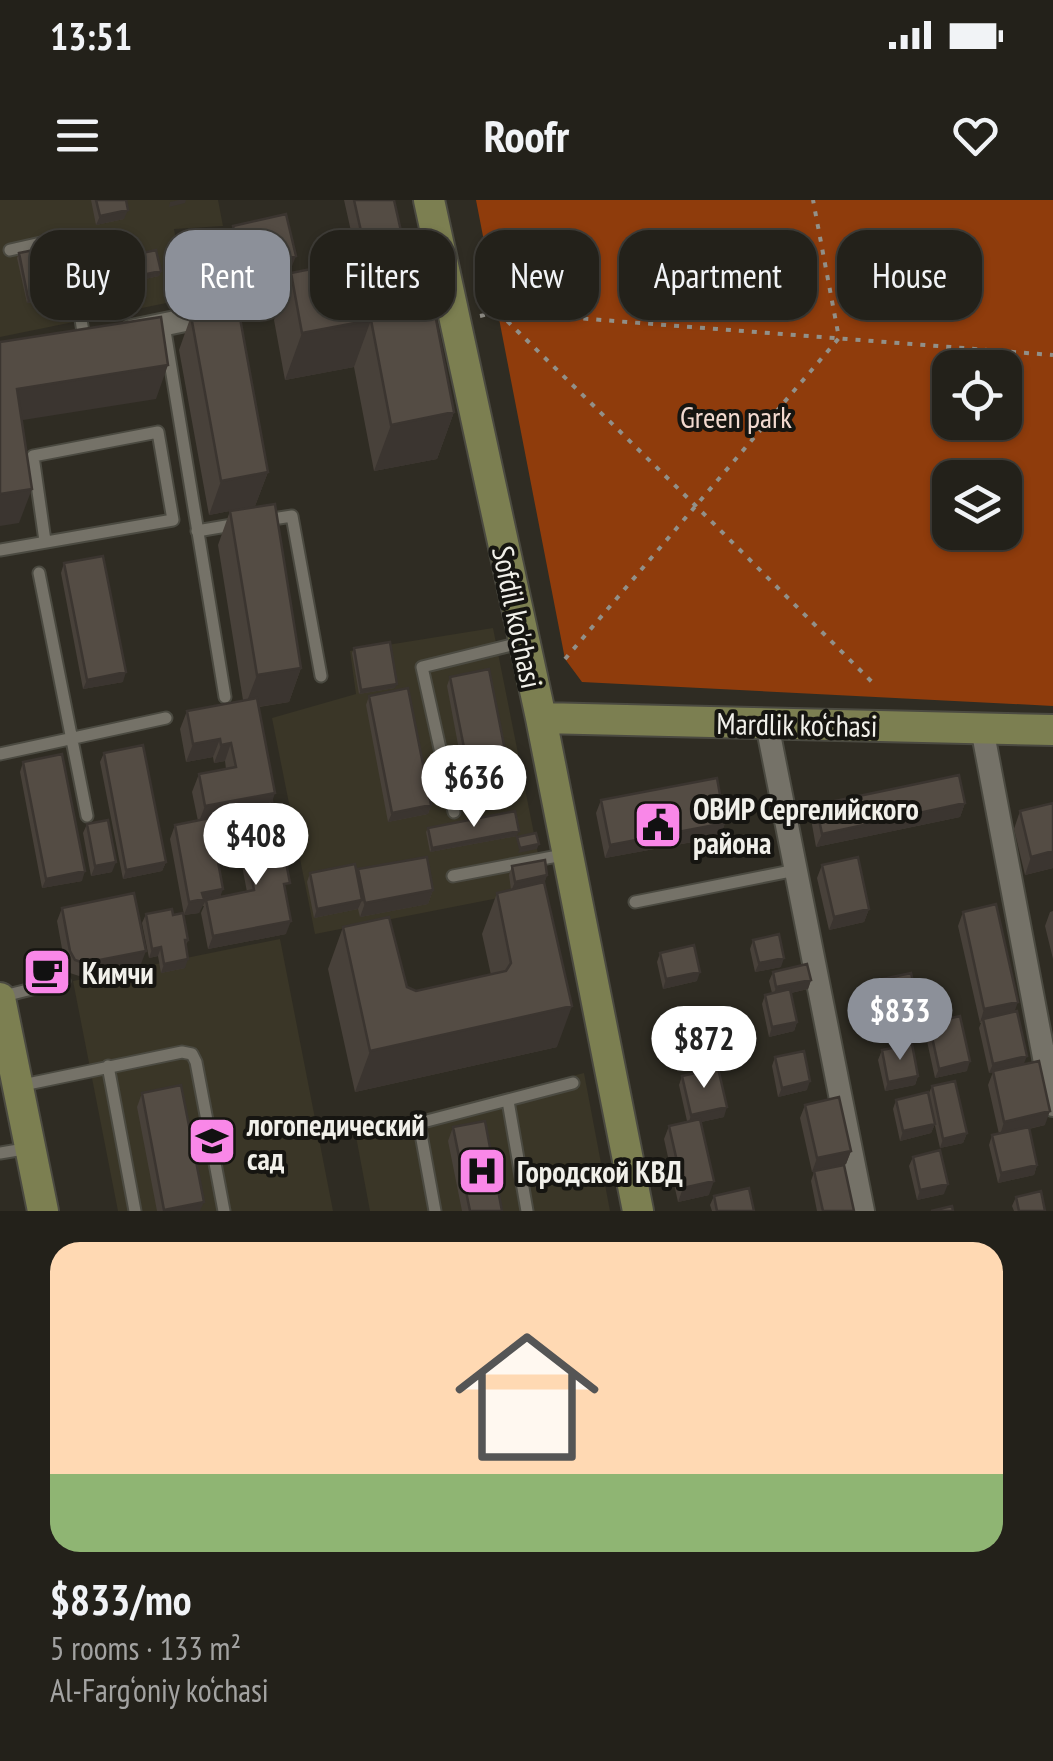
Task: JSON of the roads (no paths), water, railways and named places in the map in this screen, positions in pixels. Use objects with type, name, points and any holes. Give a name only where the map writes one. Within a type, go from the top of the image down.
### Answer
[{"type":"street","name":"Sofdil ko'chasi","points":[[429,200],[433,266],[524,642],[638,1211]]},
{"type":"street","points":[[91,337],[310,294]]},
{"type":"street","name":"Mardlik ko‘chasi","points":[[540,718],[1053,730]]},
{"type":"street","points":[[767,724],[863,1211]]},
{"type":"street","points":[[982,728],[1053,1105]]},
{"type":"street","points":[[1,1012],[18,1086],[15,1151],[43,1211]]},
{"type":"lane","points":[[10,250],[68,240],[91,337]]},
{"type":"lane","points":[[164,325],[225,697]]},
{"type":"lane","points":[[45,541],[34,456],[158,432],[173,520]]},
{"type":"lane","points":[[0,550],[195,516]]},
{"type":"lane","points":[[198,531],[292,516],[321,676]]},
{"type":"lane","points":[[39,573],[87,816]]},
{"type":"lane","points":[[454,812],[422,667],[524,642]]},
{"type":"lane","points":[[0,754],[166,718]]},
{"type":"lane","points":[[454,876],[568,854]]},
{"type":"lane","points":[[635,902],[796,870]]},
{"type":"lane","points":[[1,1012],[64,982]]},
{"type":"lane","points":[[18,1086],[182,1052],[192,1054],[224,1211]]},
{"type":"lane","points":[[108,1066],[135,1211]]},
{"type":"lane","points":[[435,1211],[419,1123],[573,1082]]},
{"type":"lane","points":[[508,1101],[527,1211]]},
{"type":"place","name":"ОВИР Сергелийского района","points":[[658,825]]},
{"type":"place","name":"Кимчи","points":[[47,972]]},
{"type":"place","name":"логопедический сад","points":[[212,1141]]},
{"type":"place","name":"Городской КВД","points":[[482,1171]]},
{"type":"park label","name":"Green park","points":[[736,416]]}]
